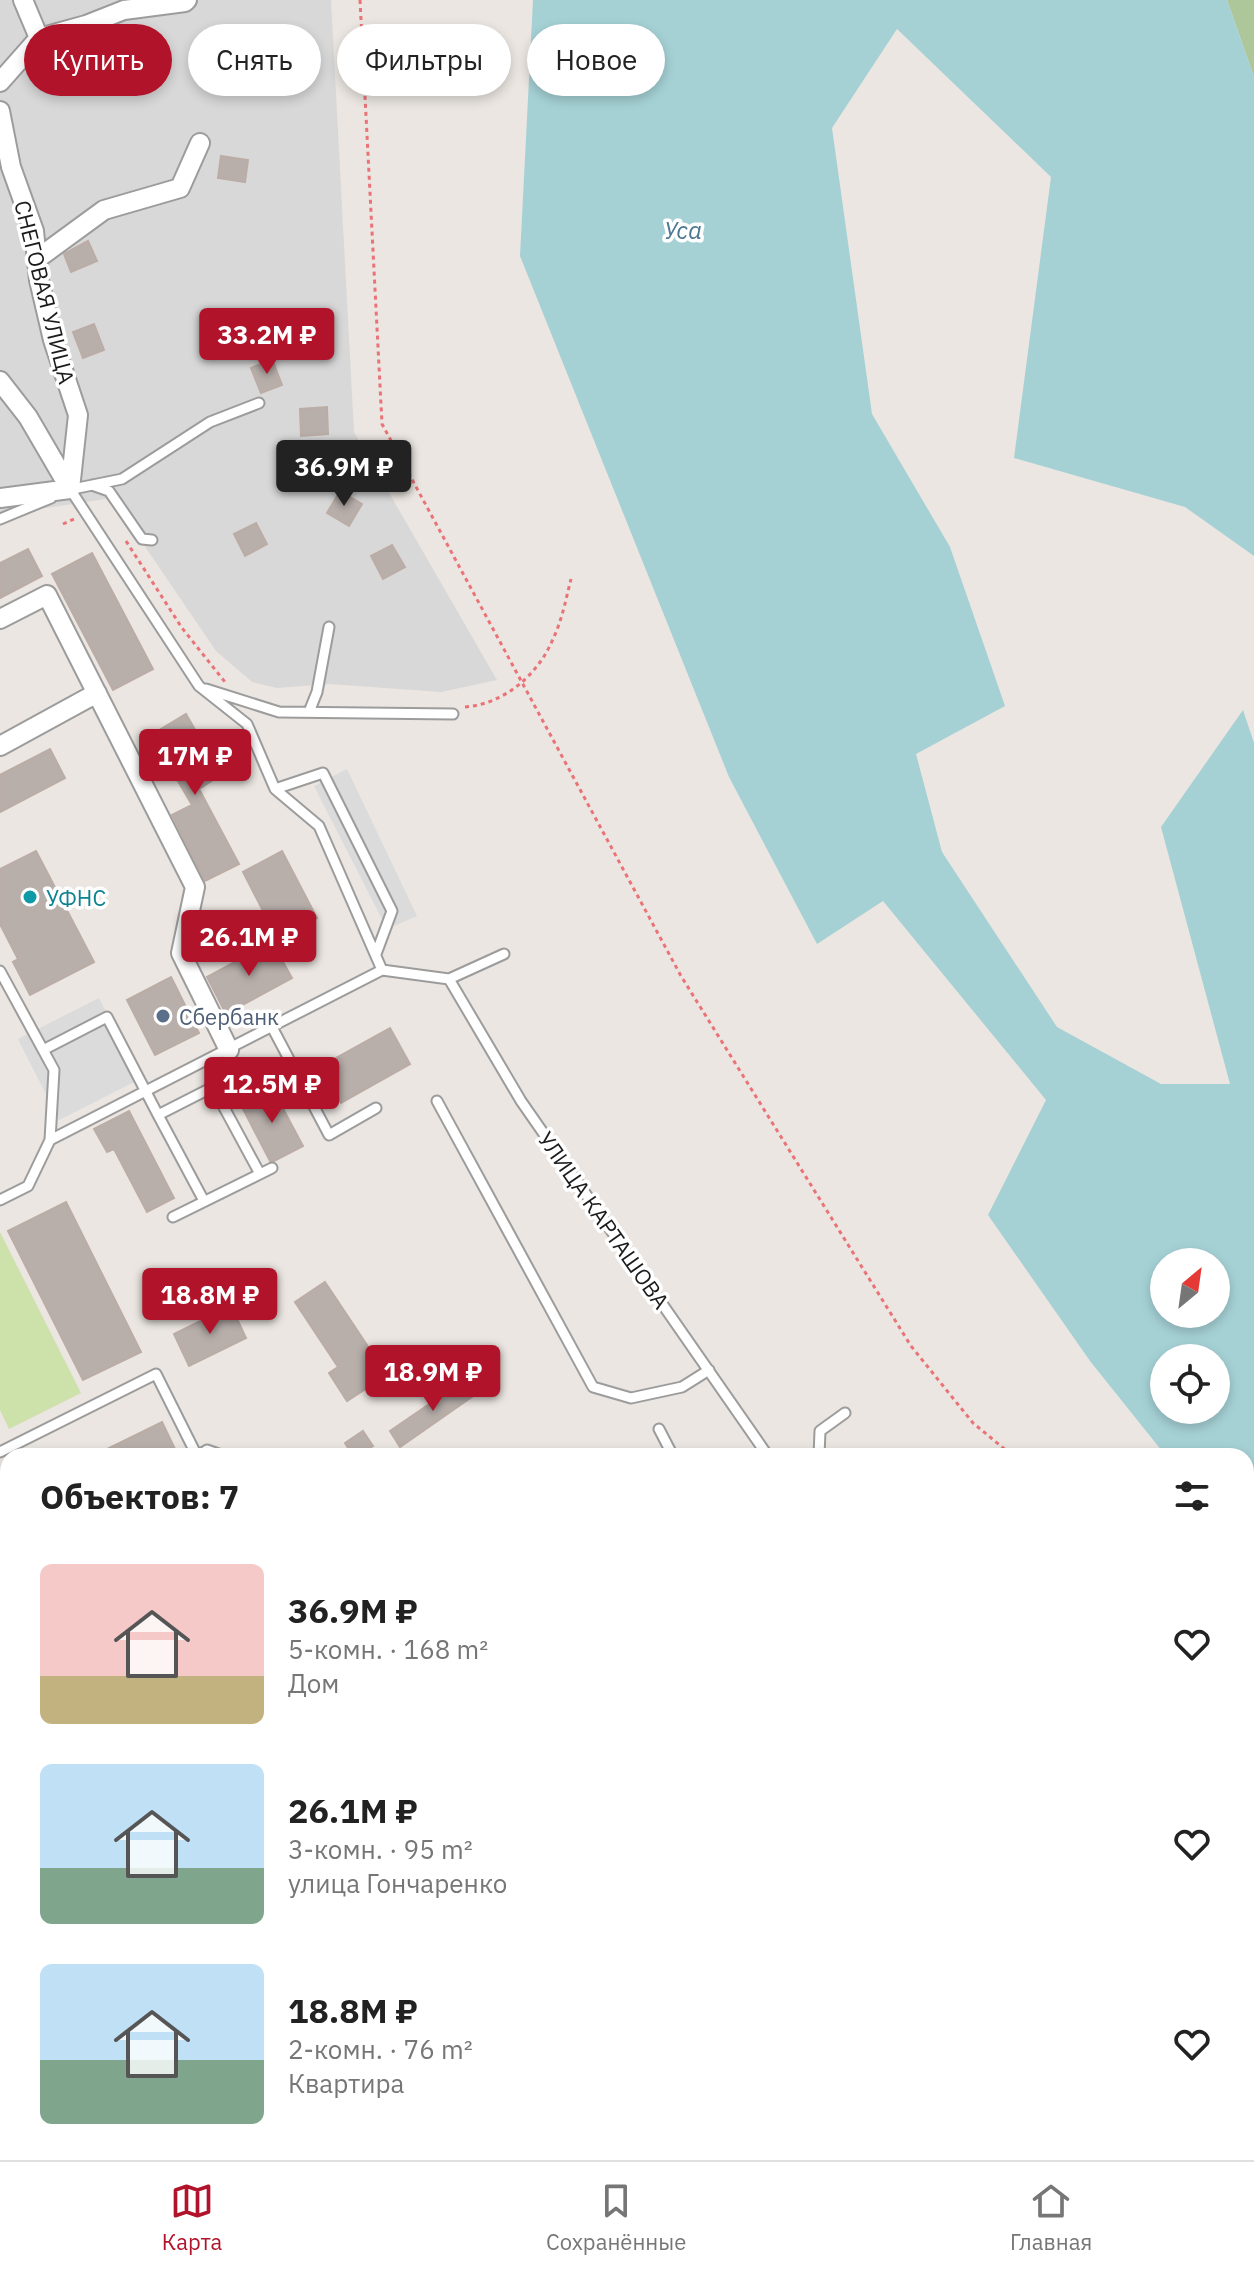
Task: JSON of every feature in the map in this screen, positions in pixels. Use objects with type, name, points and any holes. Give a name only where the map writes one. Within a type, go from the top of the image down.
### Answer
[{"type":"street","points":[[23,0],[33,24]]},
{"type":"street","points":[[82,24],[124,10],[187,0]]},
{"type":"street","points":[[0,82],[24,55]]},
{"type":"street","name":"СНЕГОВАЯ УЛИЦА","points":[[0,111],[11,167],[34,231],[39,280],[53,340],[78,415],[70,489]]},
{"type":"street","points":[[37,259],[104,210],[180,188],[200,143]]},
{"type":"street","points":[[0,381],[28,417],[70,489],[0,498]]},
{"type":"street","points":[[0,619],[47,595],[195,887],[181,953],[229,1050]]},
{"type":"street","points":[[0,746],[97,693]]},
{"type":"lane","points":[[0,519],[70,489],[122,479],[210,422],[259,403]]},
{"type":"lane","points":[[92,485],[109,491],[142,539],[152,540]]},
{"type":"lane","points":[[70,489],[199,686],[247,724],[275,789],[319,826],[382,970]]},
{"type":"lane","points":[[309,712],[317,692],[329,627]]},
{"type":"lane","points":[[199,686],[279,712],[453,714]]},
{"type":"lane","points":[[275,789],[323,773],[392,911],[376,954]]},
{"type":"lane","points":[[50,1140],[382,970],[449,979],[504,954]]},
{"type":"lane","points":[[0,971],[54,1070],[50,1140],[28,1186],[0,1200]]},
{"type":"lane","name":"УЛИЦА КАРТАШОВА","points":[[449,979],[521,1101],[763,1448]]},
{"type":"lane","points":[[43,1050],[107,1017],[204,1201]]},
{"type":"lane","points":[[272,1027],[329,1135],[376,1108]]},
{"type":"lane","points":[[158,1115],[213,1087],[260,1174]]},
{"type":"lane","points":[[437,1101],[593,1387],[631,1398],[682,1387],[709,1370]]},
{"type":"lane","points":[[173,1217],[272,1168]]},
{"type":"lane","points":[[8,1448],[156,1374],[193,1448]]},
{"type":"lane","points":[[819,1448],[820,1431],[845,1413]]},
{"type":"lane","points":[[659,1429],[669,1448]]},
{"type":"path","points":[[360,0],[382,424],[681,976],[911,1346],[973,1423],[1003,1448]]},
{"type":"shaded area","points":[[0,0],[331,0],[354,432],[497,680],[441,692],[329,684],[277,688],[252,682],[216,651],[112,498],[0,515]]},
{"type":"shaded area","points":[[347,769],[417,916],[387,929],[314,786]]},
{"type":"shaded area","points":[[99,998],[140,1079],[59,1120],[18,1039]]},
{"type":"green space","points":[[1227,0],[1254,0],[1254,77]]},
{"type":"green space","points":[[0,1232],[81,1393],[9,1429],[0,1410]]},
{"type":"water","name":"Уса","points":[[533,0],[1227,0],[1254,77],[1254,556],[1185,507],[1014,458],[1051,177],[897,29],[832,128],[872,414],[950,547],[1005,706],[916,754],[942,852],[1057,1027],[1161,1084],[1230,1084],[1161,827],[1243,710],[1254,743],[1254,1448],[1160,1448],[1090,1361],[988,1215],[1046,1100],[883,901],[817,944],[729,777],[520,256],[528,96],[665,96],[665,24],[532,24]]},
{"type":"building","points":[[221,156],[248,160],[245,182],[218,178]]},
{"type":"building","points":[[88,241],[97,261],[71,272],[64,254]]},
{"type":"building","points":[[94,324],[104,350],[83,358],[73,332]]},
{"type":"building","points":[[272,359],[282,385],[261,393],[251,368]]},
{"type":"building","points":[[327,407],[328,434],[301,436],[300,409]]},
{"type":"building","points":[[340,491],[362,504],[349,526],[327,513]]},
{"type":"building","points":[[256,523],[267,544],[245,556],[234,534]]},
{"type":"building","points":[[392,545],[405,567],[383,579],[371,556]]},
{"type":"building","points":[[28,549],[42,576],[0,598],[0,563]]},
{"type":"building","points":[[92,553],[153,669],[113,690],[52,574]]},
{"type":"building","points":[[186,714],[221,775],[199,789],[239,864],[205,881],[172,815],[192,805],[151,735]]},
{"type":"building","points":[[50,749],[65,778],[0,812],[0,775]]},
{"type":"building","name":"УФНС","points":[[36,851],[94,962],[30,995],[13,962],[18,959],[0,924],[0,869]]},
{"type":"building","points":[[282,851],[317,918],[277,938],[243,872]]},
{"type":"building","points":[[272,942],[292,978],[226,1014],[207,977]]},
{"type":"building","name":"Сбербанк","points":[[171,977],[199,1033],[155,1055],[127,1000]]},
{"type":"building","points":[[390,1028],[410,1064],[341,1103],[320,1067]]},
{"type":"building","points":[[272,1088],[303,1146],[270,1161],[241,1105]]},
{"type":"building","points":[[129,1111],[174,1198],[147,1212],[114,1149],[107,1152],[94,1129]]},
{"type":"building","points":[[66,1202],[141,1352],[83,1380],[8,1231]]},
{"type":"building","points":[[325,1282],[387,1375],[347,1401],[329,1373],[338,1367],[295,1302]]},
{"type":"building","points":[[231,1306],[246,1338],[189,1366],[174,1334]]},
{"type":"building","points":[[466,1379],[476,1394],[400,1447],[390,1431]]},
{"type":"building","points":[[162,1422],[175,1448],[109,1448]]},
{"type":"building","points":[[363,1431],[373,1446],[348,1448],[345,1443]]},
{"type":"place","name":"УФНС","points":[[30,897]]},
{"type":"place","name":"Сбербанк","points":[[163,1016]]}]
